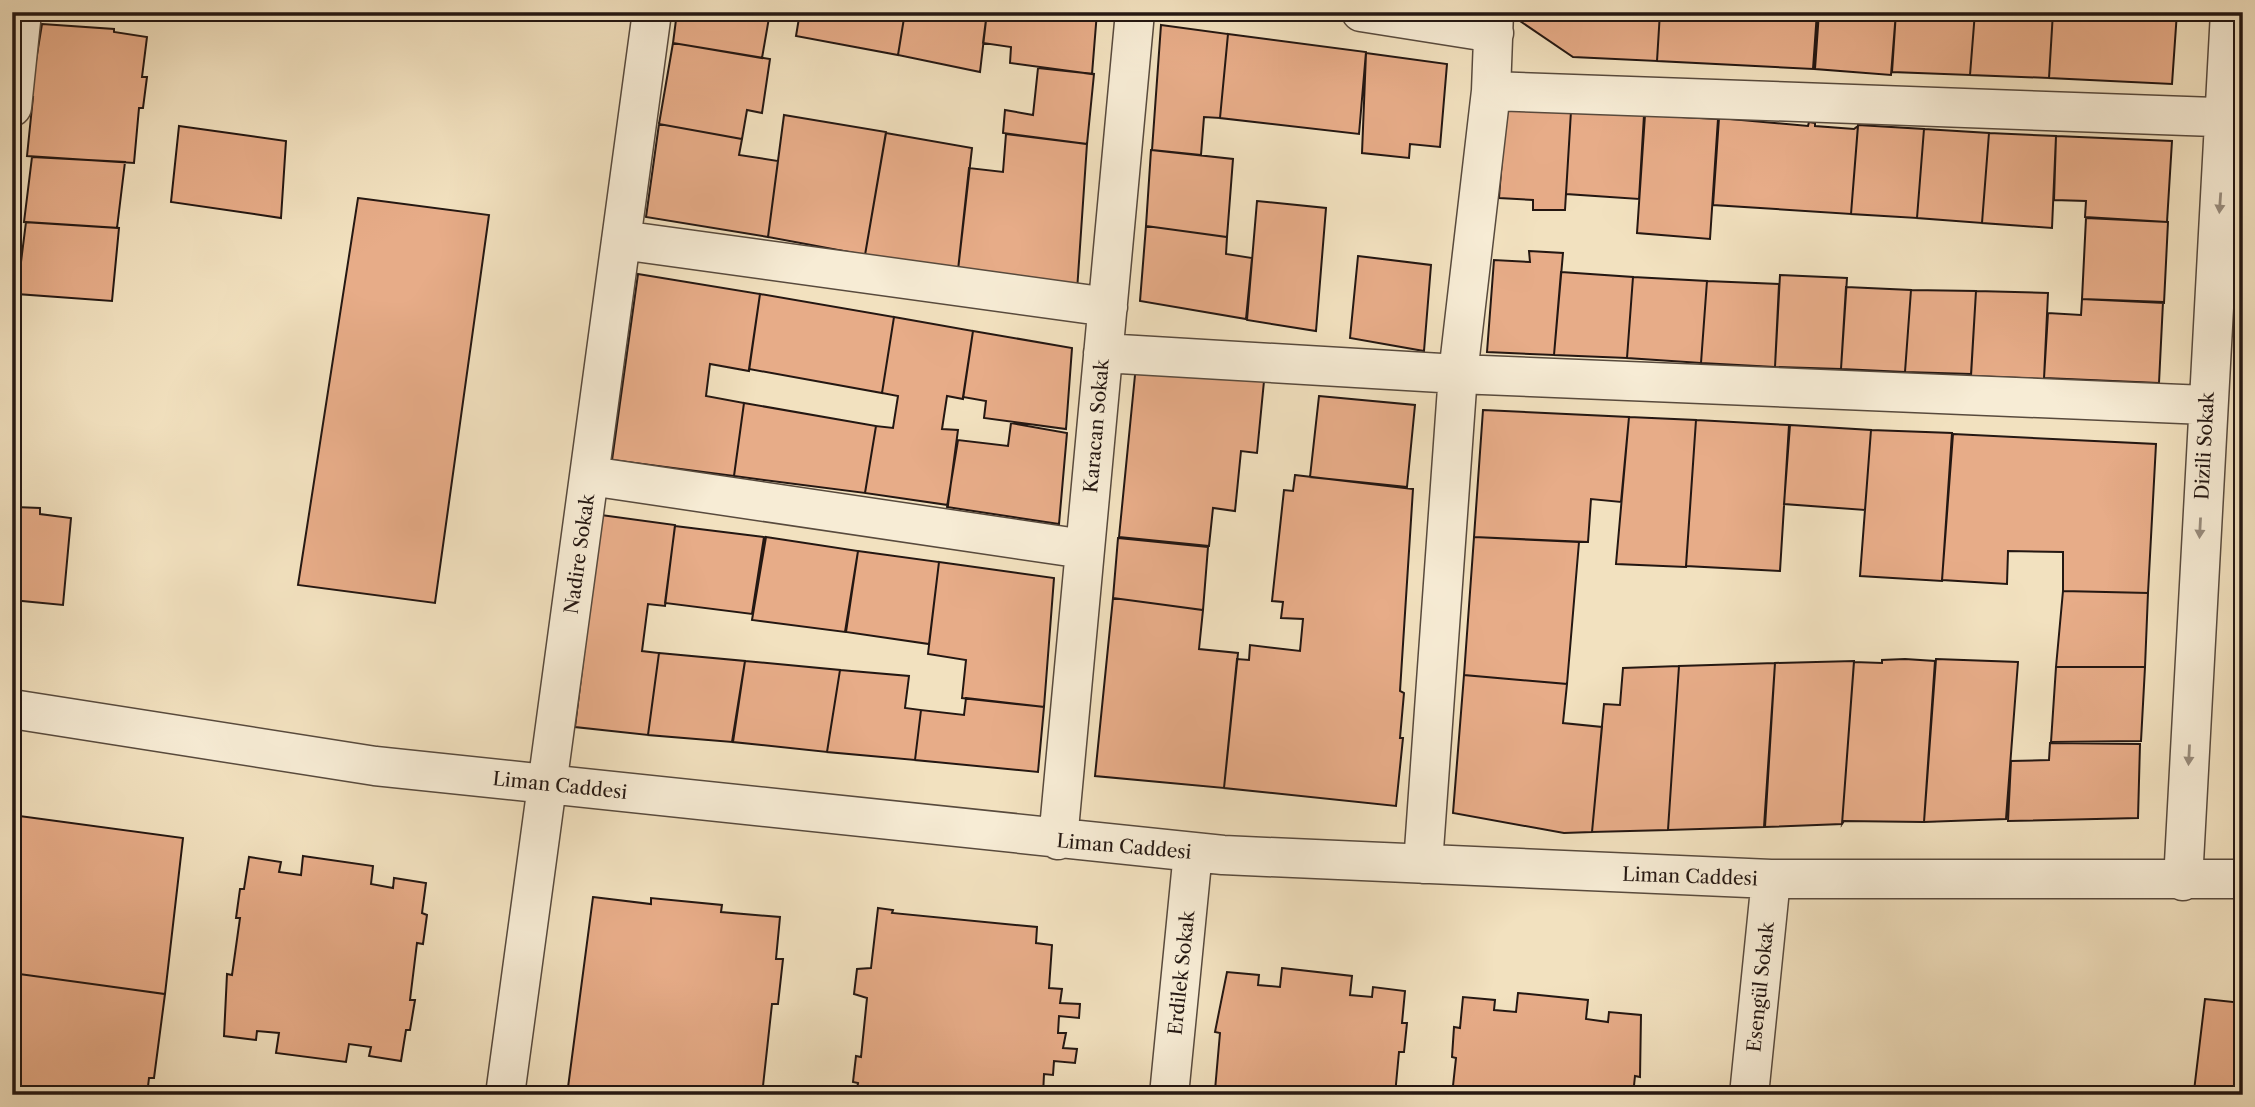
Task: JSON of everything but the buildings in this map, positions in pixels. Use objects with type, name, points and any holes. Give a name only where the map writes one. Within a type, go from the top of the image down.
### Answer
[{"type":"street","points":[[12,107],[22,12]]},
{"type":"street","name":"Nadire Sokak","points":[[505,1095],[652,12]]},
{"type":"street","name":"Karacan Sokak","points":[[1058,840],[1135,12]]},
{"type":"street","points":[[1361,12],[1494,23],[1491,91],[1458,374],[1423,864]]},
{"type":"street","name":"Dizili Sokak","points":[[2183,881],[2206,405],[2234,117],[2230,12]]},
{"type":"street","points":[[1491,91],[2234,117]]},
{"type":"street","points":[[621,240],[1108,307]]},
{"type":"street","points":[[1103,353],[1458,374],[2206,405]]},
{"type":"street","points":[[590,476],[1084,549]]},
{"type":"street","name":"Liman Caddesi","points":[[12,709],[375,766],[1058,840],[1193,852],[1771,879],[2243,879]]},
{"type":"street","name":"Erdilek Sokak","points":[[1169,1095],[1193,852]]},
{"type":"street","name":"Esengül Sokak","points":[[1749,1095],[1771,879]]}]
